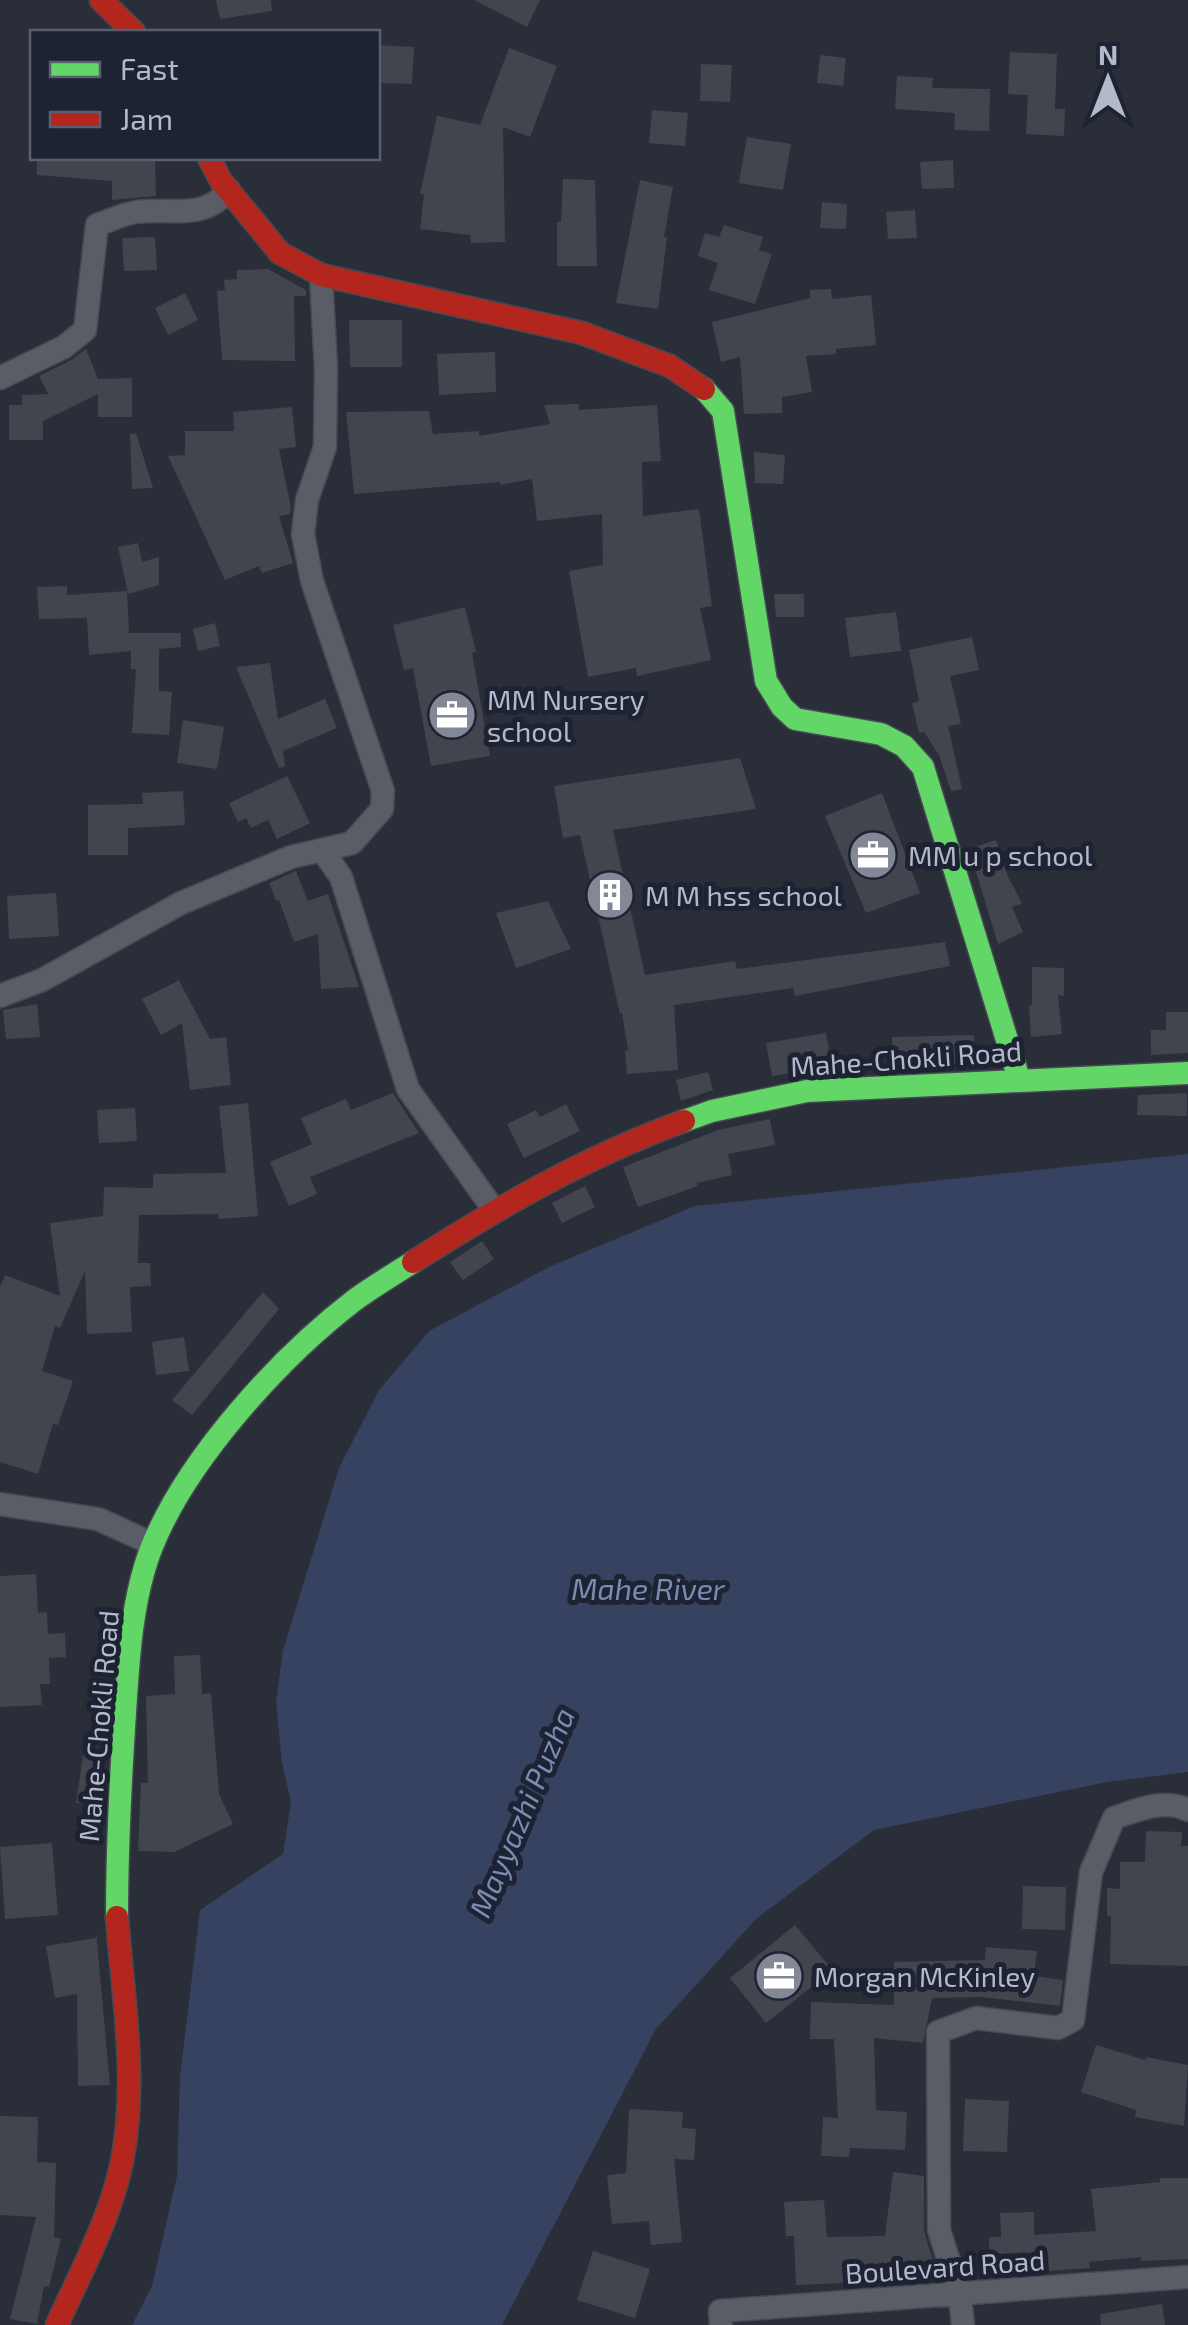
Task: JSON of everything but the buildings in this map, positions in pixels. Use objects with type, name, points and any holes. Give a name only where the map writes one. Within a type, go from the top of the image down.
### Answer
[{"type":"street","points":[[101,0],[132,30]]},
{"type":"street","points":[[210,160],[228,190],[280,253],[320,275],[582,333],[670,366],[714,397],[723,411],[766,682],[779,704],[796,720],[890,736],[912,750],[923,767],[1019,1079]]},
{"type":"street","points":[[0,378],[64,348],[85,330],[97,225],[137,212],[182,214],[219,202],[228,190]]},
{"type":"street","points":[[0,996],[42,980],[181,903],[291,858],[352,844],[382,808],[383,791],[312,580],[303,534],[307,500],[325,447],[326,369],[320,275]]},
{"type":"street","points":[[322,850],[341,877],[408,1089],[494,1210]]},
{"type":"street","name":"Mahe-Chokli Road","points":[[57,2325],[99,2229],[121,2166],[127,2130],[130,2088],[118,1916],[118,1831],[135,1614],[154,1544],[174,1498],[241,1409],[297,1350],[356,1299],[494,1210],[632,1140],[712,1111],[807,1091],[1188,1074]]},
{"type":"street","points":[[0,1504],[98,1519],[154,1544]]},
{"type":"street","points":[[962,2325],[960,2296],[939,2230],[938,2032],[976,2018],[1058,2028],[1072,2020],[1091,1872],[1114,1818],[1149,1806],[1182,1806],[1188,1810]]},
{"type":"street","name":"Boulevard Road","points":[[722,2325],[720,2311],[1188,2277]]},
{"type":"water","name":"Mahe River","points":[[1188,1154],[1188,1772],[1107,1782],[874,1830],[756,1919],[656,2029],[502,2325],[132,2325],[152,2286],[177,2176],[180,2077],[200,1910],[283,1854],[291,1802],[282,1763],[276,1702],[283,1650],[339,1468],[379,1390],[429,1331],[551,1266],[695,1206]]},
{"type":"traffic: fast","points":[[704,389],[723,411],[766,681],[782,707],[795,719],[881,734],[904,746],[923,767],[1019,1079]]},
{"type":"traffic: fast","points":[[684,1121],[712,1111],[807,1091],[1188,1073]]},
{"type":"traffic: fast","points":[[117,1917],[129,1660],[138,1592],[151,1549],[167,1515],[211,1446],[267,1380],[356,1299],[413,1262]]},
{"type":"traffic: jam","points":[[101,0],[132,30]]},
{"type":"traffic: jam","points":[[210,160],[221,181],[280,253],[321,275],[582,333],[670,366],[704,389]]},
{"type":"traffic: jam","points":[[413,1262],[544,1184],[684,1121]]},
{"type":"traffic: jam","points":[[57,2325],[110,2203],[127,2131],[128,2039],[117,1917]]},
{"type":"place","name":"MM Nursery school","points":[[452,715]]},
{"type":"place","name":"MM u p school","points":[[873,855]]},
{"type":"place","name":"M M hss school","points":[[610,895]]},
{"type":"place","name":"Morgan McKinley","points":[[779,1976]]},
{"type":"water label","name":"Mayyazhi Puzha","points":[[521,1812]]}]
